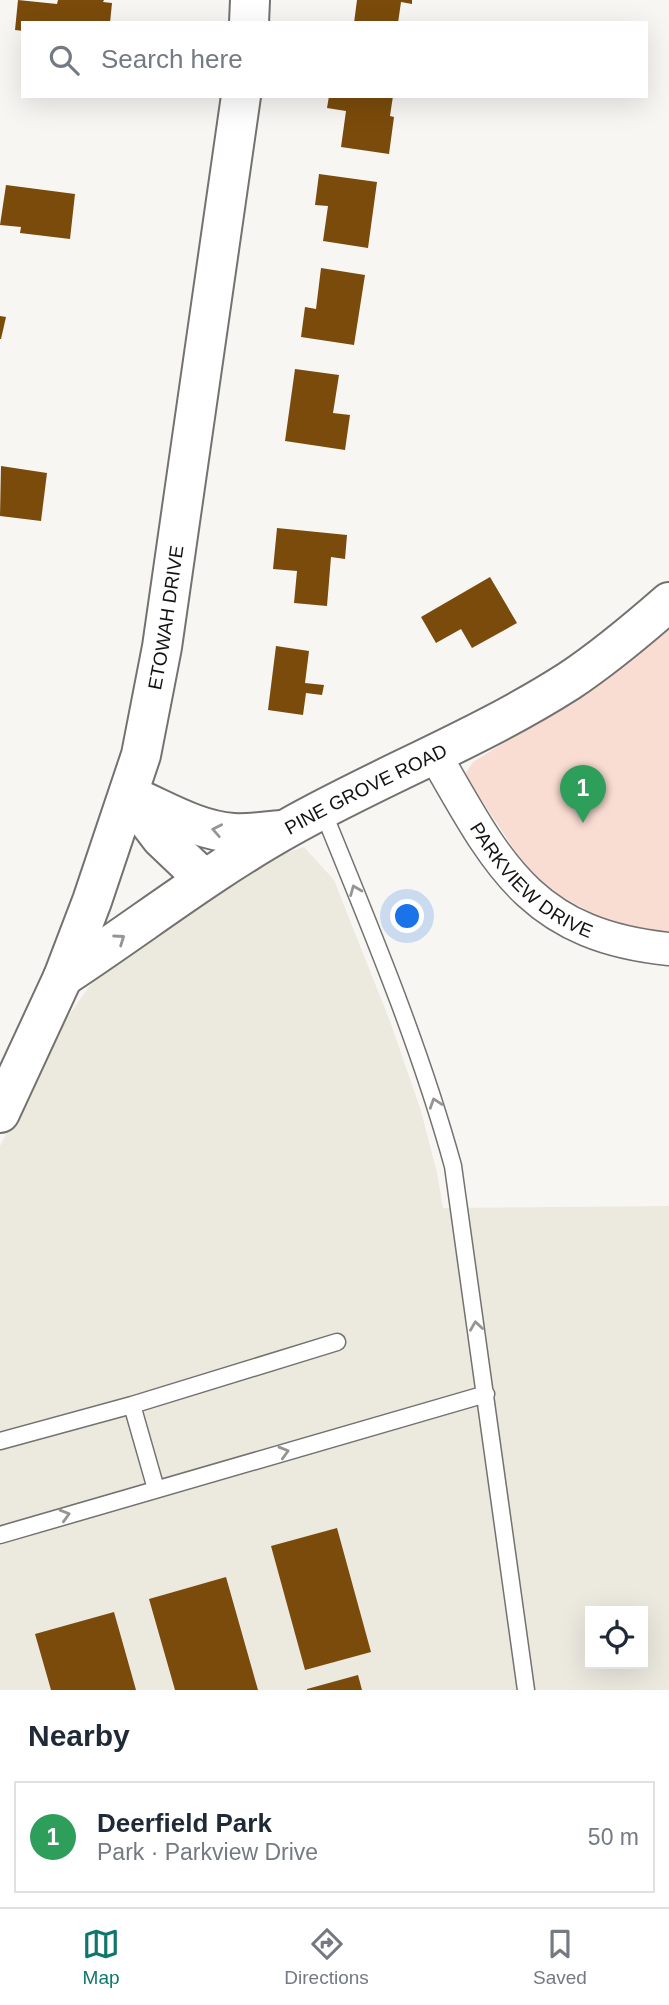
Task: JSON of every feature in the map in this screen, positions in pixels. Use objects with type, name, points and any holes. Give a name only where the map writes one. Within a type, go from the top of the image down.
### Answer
[{"type":"street","points":[[249,21],[250,0]]},
{"type":"street","name":"ETOWAH DRIVE","points":[[0,1114],[63,977],[141,755],[156,685],[241,98]]},
{"type":"street","name":"PINE GROVE ROAD","points":[[63,977],[116,943],[204,879],[285,830],[435,755],[568,681],[620,644],[669,602]]},
{"type":"street","name":"PARKVIEW DRIVE","points":[[435,755],[498,860],[529,894],[549,911],[601,937],[669,949]]},
{"type":"street","points":[[129,795],[200,827],[217,831],[250,833],[285,830]]},
{"type":"street","points":[[129,795],[161,838],[204,879]]},
{"type":"lane","points":[[323,809],[405,1014],[447,1144],[460,1204],[526,1690]]},
{"type":"lane","points":[[0,1441],[132,1405],[337,1342]]},
{"type":"lane","points":[[0,1535],[486,1394]]},
{"type":"lane","points":[[132,1405],[156,1489]]},
{"type":"shaded area","points":[[669,630],[669,933],[632,928],[597,916],[557,894],[525,866],[466,773],[473,762],[607,679]]},
{"type":"shaded area","points":[[304,847],[334,880],[391,1024],[421,1111],[443,1208],[669,1206],[669,1690],[0,1690],[0,1146],[60,1028],[103,967],[246,866]]},
{"type":"building","points":[[18,0],[57,4],[58,0],[104,0],[103,2],[112,3],[110,21],[21,21],[21,31],[15,30]]},
{"type":"building","points":[[357,0],[412,0],[412,4],[401,2],[398,21],[354,21]]},
{"type":"building","points":[[329,98],[393,98],[390,116],[394,117],[389,154],[341,147],[346,111],[327,108]]},
{"type":"building","points":[[319,174],[377,182],[368,248],[323,241],[328,206],[315,205]]},
{"type":"building","points":[[6,185],[75,194],[70,239],[20,233],[21,227],[0,225]]},
{"type":"building","points":[[321,268],[365,275],[354,345],[301,337],[305,307],[316,309]]},
{"type":"building","points":[[0,316],[6,317],[1,339],[0,339]]},
{"type":"building","points":[[295,369],[339,375],[333,413],[350,415],[345,450],[285,441]]},
{"type":"building","points":[[1,466],[47,473],[41,521],[0,516]]},
{"type":"building","points":[[277,528],[347,535],[345,559],[331,557],[327,606],[294,603],[297,571],[273,569]]},
{"type":"building","points":[[490,577],[517,623],[472,648],[461,629],[436,643],[421,617]]},
{"type":"building","points":[[276,646],[309,651],[305,683],[324,685],[322,695],[306,693],[303,715],[268,710]]},
{"type":"building","points":[[337,1528],[371,1652],[305,1670],[271,1546]]},
{"type":"building","points":[[226,1577],[258,1690],[175,1690],[149,1599]]},
{"type":"building","points":[[114,1612],[136,1690],[51,1690],[35,1634]]},
{"type":"building","points":[[358,1675],[362,1690],[307,1690],[307,1689]]},
{"type":"place","name":"Deerfield Park","points":[[583,823]]}]
